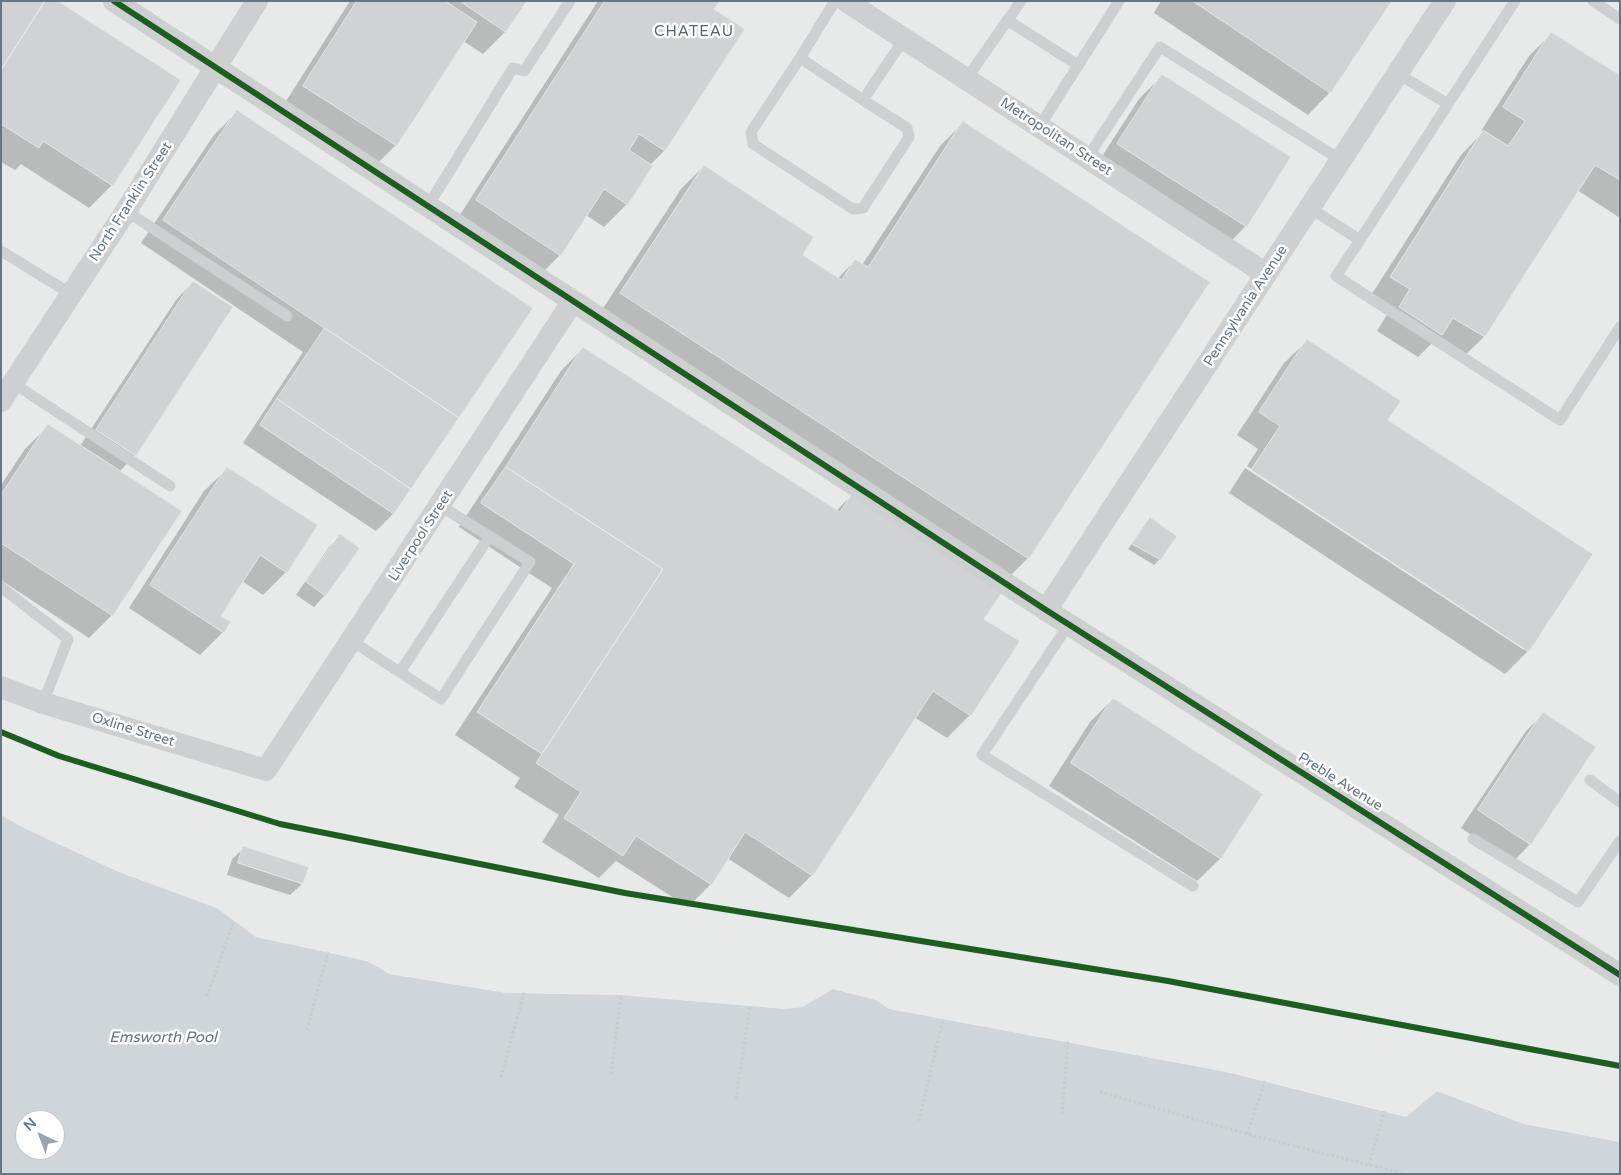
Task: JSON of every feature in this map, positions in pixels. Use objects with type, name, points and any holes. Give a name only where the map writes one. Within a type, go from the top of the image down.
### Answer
[{"type":"street","name":"Preble Avenue","points":[[114,1],[1046,610],[1620,976]]},
{"type":"street","name":"North Franklin Street","points":[[7,392],[126,211],[257,1]]},
{"type":"street","name":"Metropolitan Street","points":[[846,1],[1266,274]]},
{"type":"street","name":"Pennsylvania Avenue","points":[[1046,610],[1445,1]]},
{"type":"street","name":"Liverpool Street","points":[[266,770],[574,301]]},
{"type":"street","name":"Oxline Street","points":[[1,687],[43,703],[266,770]]},
{"type":"lane","points":[[428,206],[513,68],[524,71],[570,1]]},
{"type":"lane","points":[[800,58],[907,128],[909,137],[864,208],[853,209],[753,144],[751,132],[835,1]]},
{"type":"lane","points":[[967,78],[1022,1]]},
{"type":"lane","points":[[1039,127],[1119,1]]},
{"type":"lane","points":[[1515,1],[1336,276],[1560,420],[1620,327]]},
{"type":"lane","points":[[1593,1],[1620,19]]},
{"type":"lane","points":[[1007,20],[1078,65]]},
{"type":"lane","points":[[863,100],[904,39]]},
{"type":"lane","points":[[1087,158],[1160,47],[1341,160]]},
{"type":"lane","points":[[1398,74],[1448,104]]},
{"type":"lane","points":[[1310,208],[1360,240]]},
{"type":"lane","points":[[126,211],[287,316]]},
{"type":"lane","points":[[1,251],[71,294]]},
{"type":"lane","points":[[7,392],[170,486]]},
{"type":"lane","points":[[352,641],[441,699],[530,562],[441,506]]},
{"type":"lane","points":[[400,672],[489,537]]},
{"type":"lane","points":[[1,587],[68,639],[43,703]]},
{"type":"lane","points":[[1069,624],[982,755],[1194,886]]},
{"type":"lane","points":[[1590,780],[1620,802]]},
{"type":"lane","points":[[1473,839],[1578,902],[1620,841]]},
{"type":"path","points":[[207,996],[234,921]]},
{"type":"path","points":[[307,1030],[328,952]]},
{"type":"path","points":[[501,1077],[524,993]]},
{"type":"path","points":[[611,1074],[621,995]]},
{"type":"path","points":[[736,1099],[750,1006]]},
{"type":"path","points":[[919,1121],[943,1019]]},
{"type":"path","points":[[1062,1114],[1068,1041]]},
{"type":"path","points":[[1247,1134],[1265,1082]]},
{"type":"path","points":[[1100,1092],[1247,1134],[1405,1174]]},
{"type":"path","points":[[1368,1165],[1384,1111]]},
{"type":"shaded area","points":[[1,1],[1620,1],[1620,1142],[1524,1124],[1437,1091],[1406,1117],[1227,1072],[889,1009],[876,1000],[833,989],[802,1007],[786,1009],[621,995],[507,993],[390,974],[367,961],[256,937],[217,908],[119,872],[24,828],[1,815]]},
{"type":"water","name":"Emsworth Pool","points":[[1,815],[24,828],[119,872],[217,908],[256,937],[367,961],[390,974],[507,993],[621,995],[786,1009],[802,1007],[833,989],[876,1000],[889,1009],[1227,1072],[1406,1117],[1437,1091],[1524,1124],[1620,1142],[1620,1174],[1,1174]]},
{"type":"building","points":[[1,1],[45,1],[1,70]]},
{"type":"building","points":[[45,1],[58,1],[181,80],[113,186],[43,141],[39,148],[1,124],[1,70]]},
{"type":"building","points":[[357,1],[445,1],[477,22],[397,146],[303,86]]},
{"type":"building","points":[[460,1],[527,1],[506,32]]},
{"type":"building","points":[[605,1],[720,1],[714,9],[745,29],[665,151],[639,134],[629,150],[653,166],[628,205],[604,189],[561,256],[476,200]]},
{"type":"building","points":[[1193,1],[1392,1],[1331,93]]},
{"type":"building","points":[[1551,32],[1620,75],[1620,180],[1595,165],[1485,337],[1453,318],[1442,335],[1399,307],[1410,289],[1390,277],[1483,130],[1508,146],[1525,121],[1503,107]]},
{"type":"building","points":[[1162,74],[1291,157],[1247,227],[1117,144]]},
{"type":"building","points":[[237,110],[533,308],[459,418],[163,220]]},
{"type":"building","points":[[963,121],[1210,282],[1029,559],[620,293],[704,165],[814,237],[803,255],[842,280],[855,259],[868,267]]},
{"type":"building","points":[[193,281],[233,307],[136,456],[96,430]]},
{"type":"building","points":[[325,328],[459,418],[411,489],[277,399]]},
{"type":"building","points":[[1307,339],[1401,401],[1388,420],[1593,554],[1529,652],[1251,470],[1280,426],[1259,412]]},
{"type":"building","points":[[583,347],[840,512],[852,494],[1003,591],[984,619],[1020,641],[971,716],[933,691],[813,876],[745,832],[712,885],[636,836],[623,856],[564,818],[581,792],[536,763],[663,569],[506,467]]},
{"type":"building","points":[[277,399],[411,489],[394,514],[260,425]]},
{"type":"building","points":[[48,424],[182,511],[113,616],[1,543],[1,495]]},
{"type":"building","points":[[227,467],[318,525],[287,573],[260,555],[221,616],[231,622],[224,633],[150,585]]},
{"type":"building","points":[[506,467],[663,569],[542,754],[477,712],[574,564],[481,503]]},
{"type":"building","points":[[1150,517],[1177,536],[1161,560],[1132,544]]},
{"type":"building","points":[[340,534],[360,548],[326,596],[306,582]]},
{"type":"building","points":[[1113,698],[1263,794],[1221,859],[1071,763]]},
{"type":"building","points":[[1543,712],[1596,747],[1531,845],[1478,810]]},
{"type":"building","points":[[243,846],[309,867],[303,884],[238,863]]},
{"type":"cycle path","points":[[114,1],[1046,610],[1620,975]]},
{"type":"cycle path","points":[[1,732],[59,756],[280,824],[625,893],[1168,981],[1620,1066]]},
{"type":"district","name":"CHATEAU","points":[[694,32]]}]
